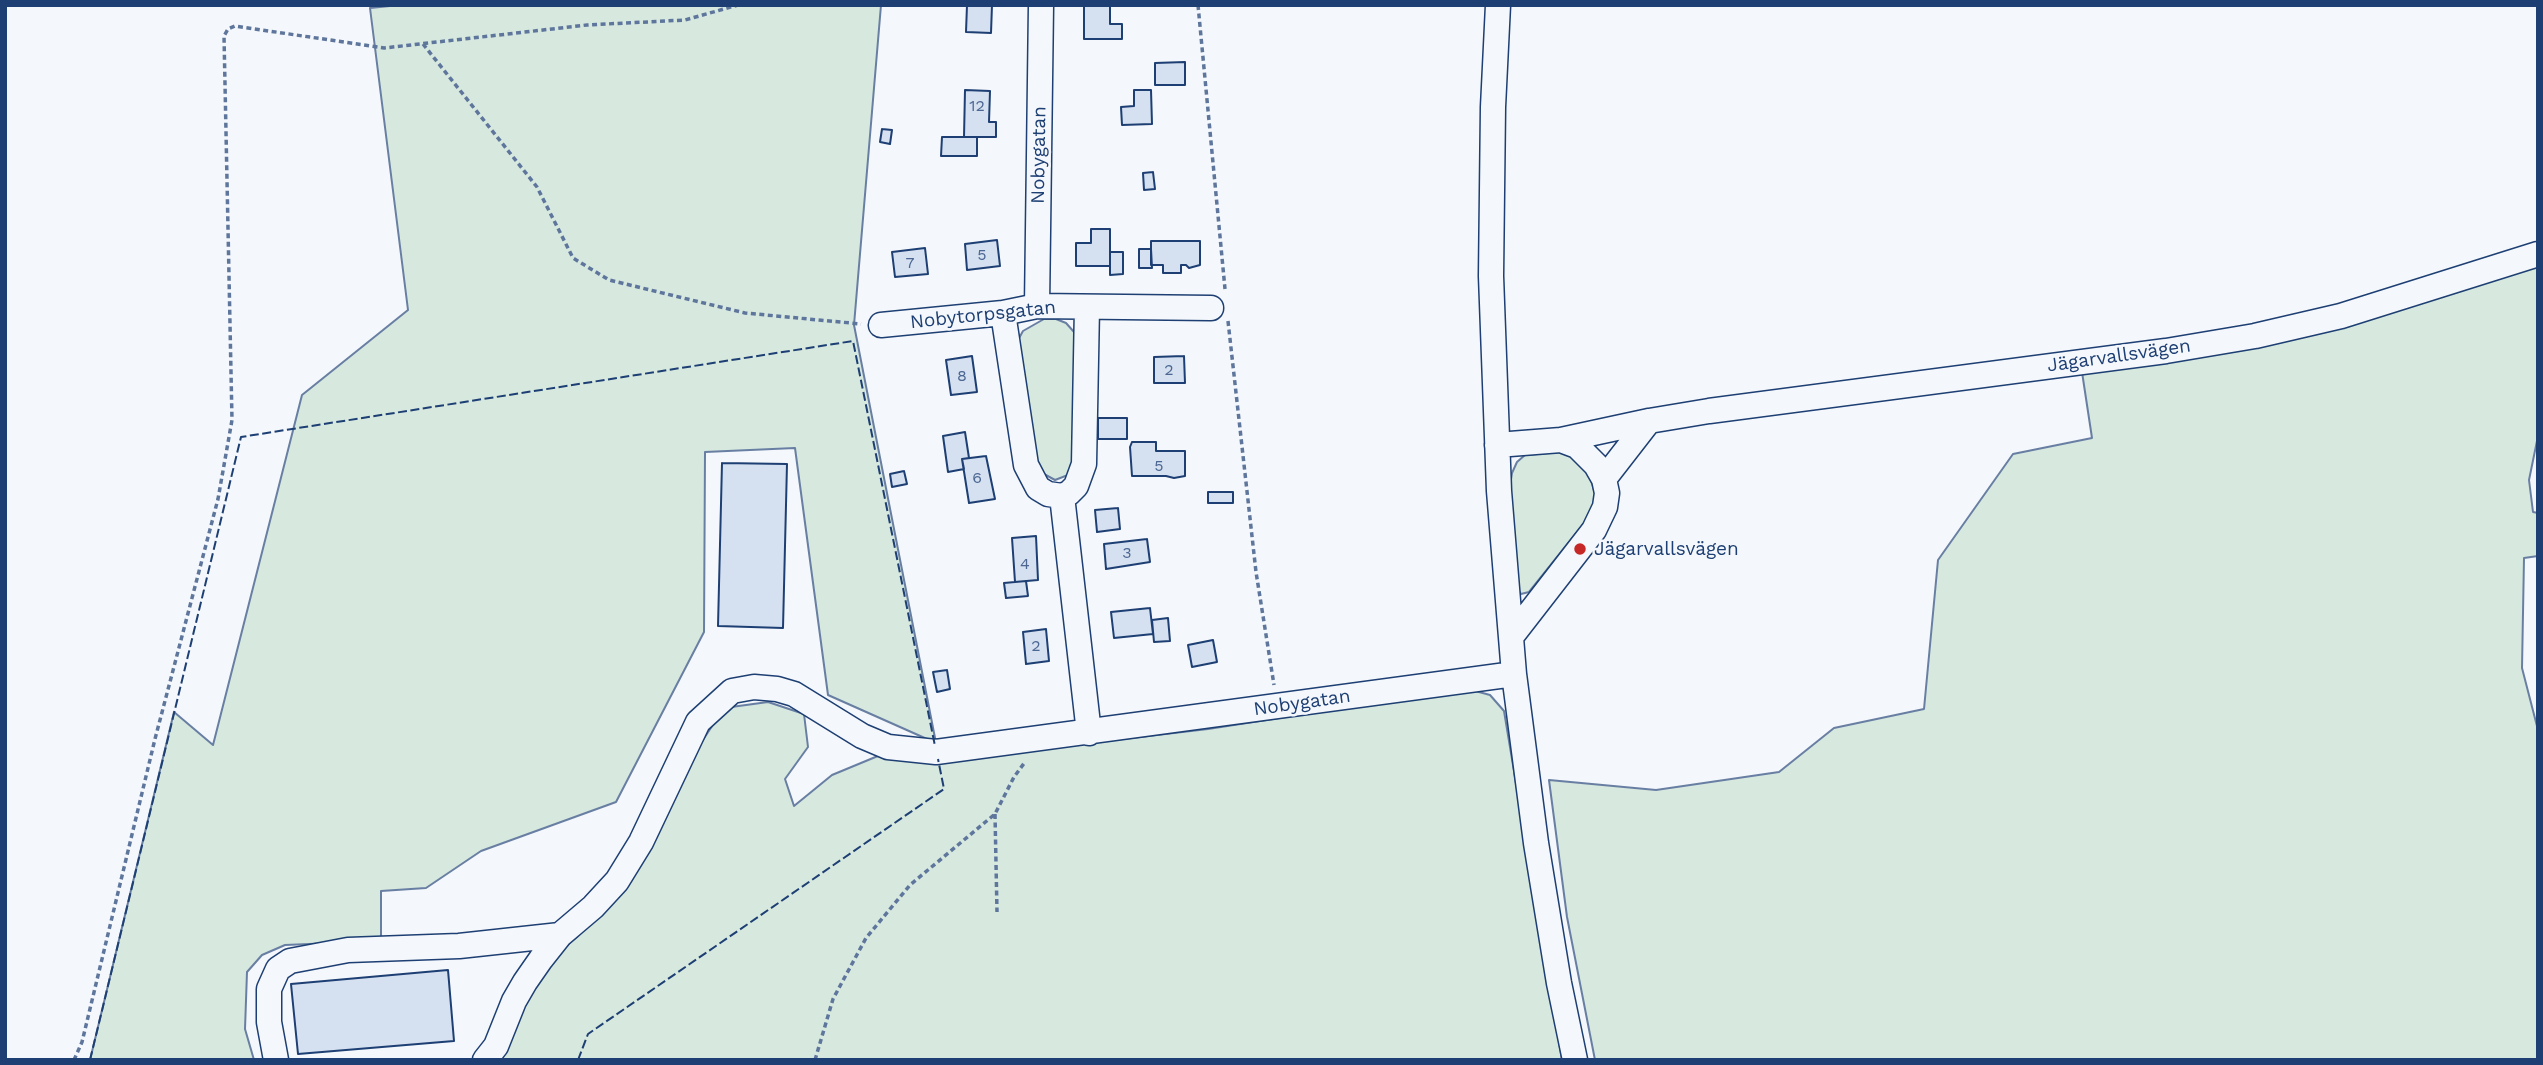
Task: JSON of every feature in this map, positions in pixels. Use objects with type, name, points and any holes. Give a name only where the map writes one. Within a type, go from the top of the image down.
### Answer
[{"type":"street","name":"Nobygatan","points":[[1037,306],[1041,5]]},
{"type":"street","points":[[1498,5],[1493,107],[1491,276],[1497,445],[1511,637],[1536,843],[1559,983],[1575,1060]]},
{"type":"street","name":"Jägarvallsvägen","points":[[1497,445],[1561,440],[1648,421],[2165,351],[2255,336],[2341,316],[2538,254]]},
{"type":"street","name":"Nobytorpsgatan","points":[[881,326],[1003,313],[1037,306],[1221,304]]},
{"type":"street","points":[[1003,313],[1026,465],[1038,488],[1048,494],[1062,496],[1076,486],[1084,464],[1087,307]]},
{"type":"street","points":[[1604,479],[1648,421]]},
{"type":"street","points":[[1511,637],[1594,530],[1605,507],[1604,479],[1587,454],[1577,446],[1561,440]]},
{"type":"street","points":[[1062,496],[1089,733]]},
{"type":"street","name":"Nobygatan","points":[[485,1060],[496,1046],[514,1001],[525,982],[561,935],[617,881],[641,842],[698,722],[732,691],[754,687],[794,694],[862,736],[888,747],[936,751],[1089,733],[1514,674]]},
{"type":"street","points":[[276,1060],[269,1022],[269,989],[278,969],[290,961],[348,950],[506,942],[561,935]]},
{"type":"path","points":[[74,1060],[82,1042],[155,738],[218,499],[232,420],[224,36],[228,29],[235,26],[384,48],[587,25],[685,20],[738,5]]},
{"type":"path","points":[[1198,5],[1221,304],[1256,572],[1269,662],[1279,706]]},
{"type":"path","points":[[424,44],[537,187],[573,258],[610,280],[745,313],[881,326]]},
{"type":"path","points":[[815,1060],[832,999],[866,938],[910,885],[995,814],[1014,777],[1043,738]]},
{"type":"path","points":[[995,814],[997,912]]},
{"type":"shaded area","points":[[400,5],[881,5],[854,325],[936,743],[828,695],[795,448],[705,452],[704,632],[616,802],[481,851],[426,888],[381,891],[381,941],[285,945],[262,955],[247,972],[245,1029],[254,1060],[90,1060],[174,712],[213,745],[302,395],[408,310],[370,8]]},
{"type":"shaded area","points":[[2538,264],[2538,436],[2529,480],[2533,512],[2538,513],[2538,556],[2524,558],[2522,668],[2538,730],[2538,1060],[1595,1060],[1567,917],[1549,780],[1656,790],[1779,772],[1834,728],[1924,709],[1938,560],[2013,454],[2092,438],[2082,372]]},
{"type":"shaded area","points":[[1044,319],[1056,319],[1066,323],[1074,332],[1077,343],[1075,460],[1068,475],[1055,480],[1044,474],[1036,460],[1018,340],[1023,331]]},
{"type":"shaded area","points":[[1561,452],[1571,455],[1585,468],[1595,494],[1593,507],[1590,516],[1529,592],[1521,594],[1510,486],[1512,473],[1517,462],[1525,455]]},
{"type":"shaded area","points":[[1468,689],[1490,695],[1504,711],[1562,1060],[493,1060],[544,965],[577,937],[631,877],[695,752],[724,708],[768,702],[804,714],[808,747],[785,779],[794,806],[832,775],[890,751],[944,760],[1208,729]]},
{"type":"building","points":[[967,5],[992,5],[991,33],[966,32]]},
{"type":"building","points":[[1084,5],[1110,5],[1110,24],[1122,24],[1122,39],[1084,39]]},
{"type":"building","points":[[1185,62],[1185,85],[1155,85],[1155,63]]},
{"type":"building","points":[[965,90],[990,91],[989,122],[996,122],[996,137],[964,137]]},
{"type":"building","points":[[1134,90],[1151,90],[1152,124],[1122,125],[1121,107],[1134,106]]},
{"type":"building","points":[[882,129],[892,130],[890,144],[880,142]]},
{"type":"building","points":[[942,137],[977,137],[977,156],[941,156]]},
{"type":"building","points":[[1153,172],[1155,189],[1144,190],[1143,173]]},
{"type":"building","points":[[1091,229],[1110,229],[1110,266],[1076,266],[1076,243],[1091,243]]},
{"type":"building","points":[[997,240],[1000,266],[967,270],[965,244]]},
{"type":"building","points":[[1151,241],[1200,241],[1200,265],[1189,268],[1181,265],[1181,273],[1163,273],[1163,265],[1151,265]]},
{"type":"building","points":[[925,248],[928,274],[895,277],[892,252]]},
{"type":"building","points":[[1139,249],[1151,249],[1152,268],[1139,268]]},
{"type":"building","points":[[1110,252],[1123,252],[1123,274],[1110,275]]},
{"type":"building","points":[[972,356],[977,392],[951,395],[946,360]]},
{"type":"building","points":[[1184,356],[1185,383],[1154,383],[1154,357]]},
{"type":"building","points":[[1098,418],[1127,418],[1127,439],[1098,439]]},
{"type":"building","points":[[965,432],[969,458],[962,459],[964,469],[948,472],[943,436]]},
{"type":"building","points":[[1132,442],[1156,442],[1156,451],[1185,451],[1185,476],[1132,476]]},
{"type":"building","points":[[986,456],[995,499],[969,503],[962,459]]},
{"type":"building","points":[[722,463],[787,464],[783,628],[718,626]]},
{"type":"building","points":[[904,471],[907,484],[892,487],[890,474]]},
{"type":"building","points":[[1208,492],[1233,492],[1233,503],[1208,503]]},
{"type":"building","points":[[1118,508],[1120,529],[1097,532],[1095,510]]},
{"type":"building","points":[[1036,536],[1038,580],[1015,582],[1012,538]]},
{"type":"building","points":[[1147,539],[1150,562],[1106,569],[1104,544]]},
{"type":"building","points":[[1026,581],[1028,596],[1006,598],[1004,583]]},
{"type":"building","points":[[1150,608],[1153,634],[1114,638],[1111,612]]},
{"type":"building","points":[[1168,618],[1170,641],[1154,642],[1152,620]]},
{"type":"building","points":[[1046,629],[1049,661],[1026,664],[1023,632]]},
{"type":"building","points":[[1213,640],[1217,662],[1192,667],[1188,645]]},
{"type":"building","points":[[947,670],[950,689],[937,692],[933,672]]},
{"type":"building","points":[[448,970],[454,1041],[298,1054],[291,984]]},
{"type":"fence","points":[[90,1060],[241,437],[853,341],[935,746]]},
{"type":"fence","points":[[578,1060],[588,1034],[944,789],[938,759]]},
{"type":"place","name":"Jägarvallsvägen","points":[[1580,549]]}]
